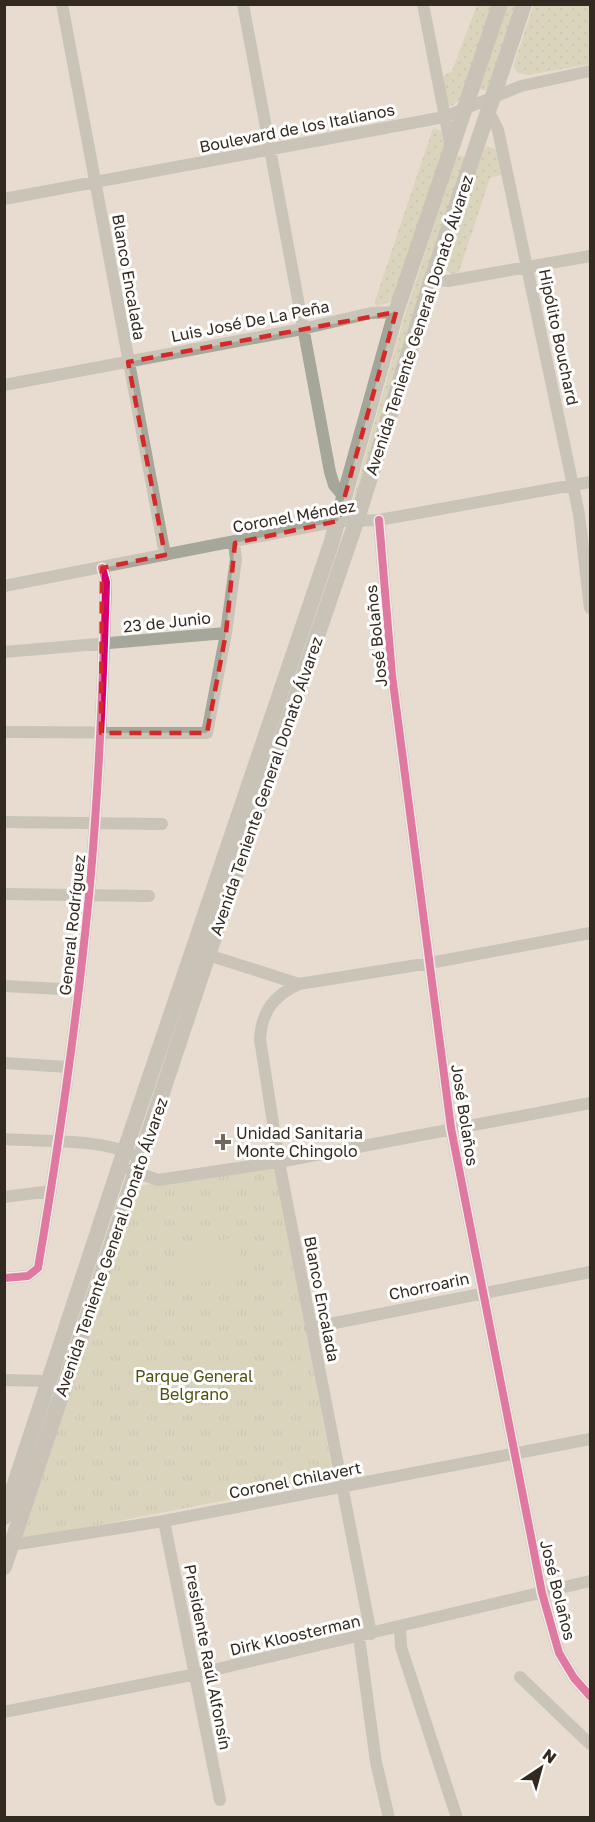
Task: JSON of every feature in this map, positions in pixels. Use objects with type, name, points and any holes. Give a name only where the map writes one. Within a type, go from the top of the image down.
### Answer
[{"type":"main road","name":"Avenida Teniente General Donato Álvarez","points":[[4,1517],[122,1158],[338,521],[396,312],[500,4]]},
{"type":"main road","name":"Avenida Teniente General Donato Álvarez","points":[[4,1567],[8,1546],[357,519],[432,279],[524,4]]},
{"type":"street","name":"Blanco Encalada","points":[[62,4],[165,555]]},
{"type":"street","points":[[243,4],[330,472],[345,498]]},
{"type":"street","points":[[423,4],[451,148]]},
{"type":"street","name":"Boulevard de los Italianos","points":[[4,199],[444,117],[521,86],[591,71]]},
{"type":"street","name":"Hipólito Bouchard","points":[[489,112],[496,123],[573,485],[591,608]]},
{"type":"street","points":[[432,279],[448,281],[591,256]]},
{"type":"street","name":"Luis José De La Peña","points":[[4,385],[302,329],[371,313],[396,312]]},
{"type":"street","name":"Coronel Méndez","points":[[4,586],[338,521],[379,520],[591,482]]},
{"type":"street","name":"José Bolaños","points":[[379,520],[392,675],[451,1128],[542,1593],[560,1653],[574,1678],[591,1696]]},
{"type":"street","points":[[4,732],[205,734],[209,730],[226,633],[236,559],[234,543]]},
{"type":"street","name":"General Rodríguez","points":[[4,1278],[28,1276],[38,1268],[79,990],[89,895],[101,733],[106,582],[102,568]]},
{"type":"street","name":"23 de Junio","points":[[4,652],[226,633]]},
{"type":"street","points":[[4,822],[162,824]]},
{"type":"street","points":[[4,894],[149,896]]},
{"type":"street","points":[[208,955],[298,984],[430,963],[591,933]]},
{"type":"street","name":"Blanco Encalada","points":[[298,984],[275,999],[266,1009],[261,1023],[260,1039],[279,1162],[341,1488],[365,1636],[376,1762],[389,1818]]},
{"type":"street","points":[[4,986],[79,990]]},
{"type":"street","points":[[4,1063],[68,1067]]},
{"type":"street","points":[[4,1139],[58,1142],[122,1158],[158,1180],[279,1162],[591,1103]]},
{"type":"street","points":[[4,1197],[51,1191]]},
{"type":"street","name":"Chorroarin","points":[[310,1328],[484,1291],[591,1272]]},
{"type":"street","points":[[4,1380],[48,1380]]},
{"type":"street","name":"Coronel Chilavert","points":[[8,1546],[164,1521],[591,1439]]},
{"type":"street","name":"Presidente Raúl Alfonsín","points":[[164,1521],[220,1800]]},
{"type":"street","name":"Dirk Kloosterman","points":[[4,1712],[196,1674],[400,1628],[591,1581]]},
{"type":"street","points":[[400,1628],[401,1647],[457,1818]]},
{"type":"street","points":[[520,1677],[591,1744]]},
{"type":"highlighted area","points":[[396,312],[338,521],[235,543],[226,633],[207,733],[101,733],[102,568],[165,555],[128,362]]},
{"type":"green space","points":[[534,4],[590,5],[590,64],[528,75],[518,73],[514,67],[515,61]]},
{"type":"green space","points":[[477,5],[493,5],[461,99],[452,106],[448,105],[442,77],[452,71]]},
{"type":"green space","points":[[506,5],[518,5],[488,91],[479,89]]},
{"type":"green space","points":[[433,128],[441,131],[445,147],[392,301],[376,307],[375,301]]},
{"type":"green space","points":[[487,146],[497,150],[501,175],[490,178],[459,272],[451,274],[444,267],[484,149]]},
{"type":"green space","points":[[457,155],[464,157],[464,163],[356,503],[353,499],[405,314]]},
{"type":"green space","name":"Parque General Belgrano","points":[[275,1169],[334,1479],[16,1541],[136,1186]]},
{"type":"green space","points":[[238,1237],[245,1274],[181,1286],[174,1249]]},
{"type":"cycle path","points":[[379,520],[392,675],[451,1128],[542,1593],[559,1653],[574,1678],[590,1696]]},
{"type":"cycle path","points":[[4,1278],[28,1276],[38,1268],[67,1082],[89,895],[95,817],[106,582],[102,568]]},
{"type":"place","name":"Unidad Sanitaria Monte Chingolo","points":[[223,1142]]}]
